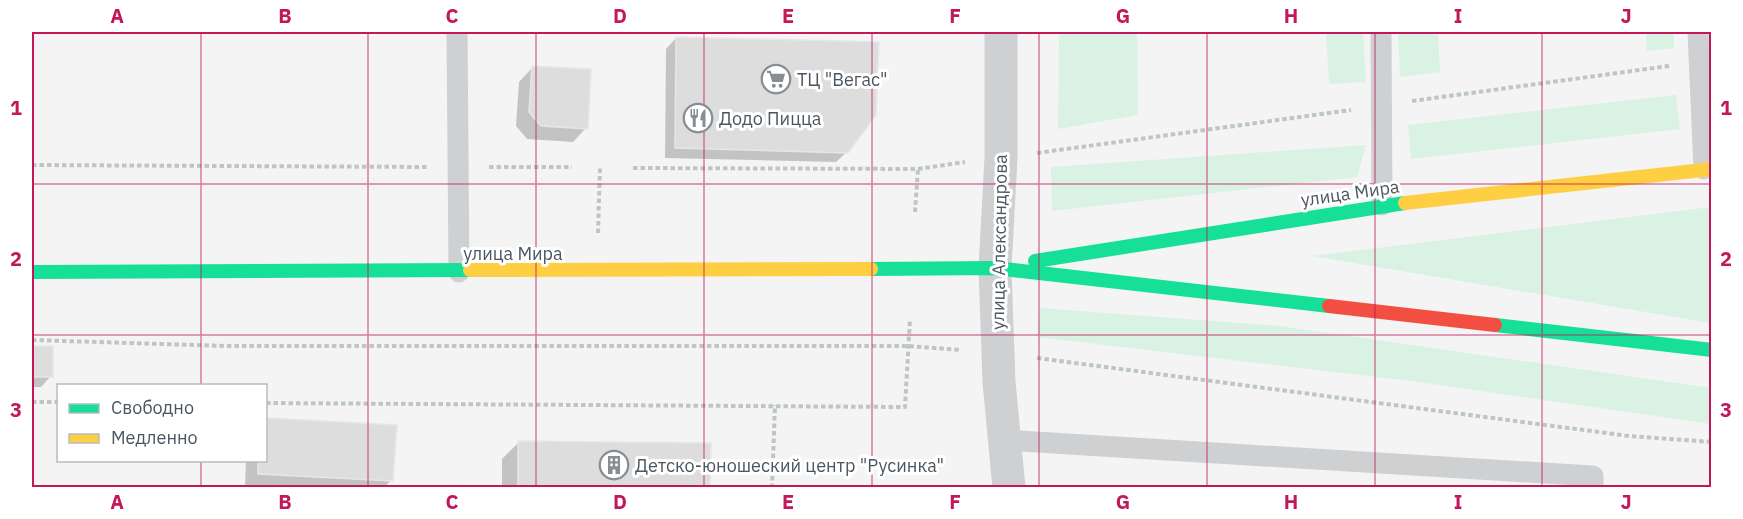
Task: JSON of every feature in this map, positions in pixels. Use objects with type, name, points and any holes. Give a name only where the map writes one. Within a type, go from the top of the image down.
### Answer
[{"type":"street","name":"улица Александрова","points":[[1001,32],[1001,158],[995,268],[997,352],[1009,488]]},
{"type":"street","name":"улица Мира","points":[[995,268],[1382,205],[1708,169]]},
{"type":"street","name":"улица Мира","points":[[32,272],[995,268],[1712,350]]},
{"type":"lane","points":[[457,32],[459,272]]},
{"type":"lane","points":[[1381,32],[1382,205]]},
{"type":"lane","points":[[1698,32],[1708,169]]},
{"type":"lane","points":[[1003,440],[1593,476],[1593,488]]},
{"type":"path","points":[[633,168],[918,169],[1700,62]]},
{"type":"path","points":[[32,165],[572,167]]},
{"type":"path","points":[[597,271],[600,167]]},
{"type":"path","points":[[915,212],[918,169]]},
{"type":"path","points":[[267,403],[905,407],[910,319]]},
{"type":"path","points":[[32,340],[226,346],[908,346],[997,352],[1629,436],[1712,442]]},
{"type":"path","points":[[32,402],[57,402]]},
{"type":"path","points":[[772,488],[775,405]]},
{"type":"green space","points":[[1059,32],[1137,32],[1138,115],[1058,129]]},
{"type":"green space","points":[[1326,32],[1363,32],[1366,82],[1329,84]]},
{"type":"green space","points":[[1398,32],[1438,32],[1440,72],[1400,77]]},
{"type":"green space","points":[[1646,32],[1674,32],[1674,48],[1647,51]]},
{"type":"green space","points":[[1676,95],[1680,129],[1411,159],[1408,125]]},
{"type":"green space","points":[[1366,145],[1357,177],[1052,211],[1051,167]]},
{"type":"green space","points":[[1711,207],[1711,323],[1312,256]]},
{"type":"green space","points":[[1040,308],[1280,326],[1711,388],[1711,424],[1411,381],[1037,337]]},
{"type":"building","name":"ТЦ \"Вегас\"","points":[[676,37],[879,42],[876,115],[848,153],[675,148]]},
{"type":"building","points":[[532,66],[591,69],[588,129],[541,126],[529,112]]},
{"type":"building","points":[[32,346],[53,346],[53,377],[32,377]]},
{"type":"building","points":[[267,418],[397,425],[393,481],[258,474],[258,462],[267,462]]},
{"type":"building","name":"Детско-юношеский центр \"Русинка\"","points":[[518,441],[711,443],[710,488],[518,488]]},
{"type":"traffic: fast","points":[[1035,261],[1405,203]]},
{"type":"traffic: fast","points":[[871,269],[995,268],[1329,306]]},
{"type":"traffic: fast","points":[[32,272],[470,270]]},
{"type":"traffic: fast","points":[[1495,325],[1712,350]]},
{"type":"traffic: slow","points":[[1405,203],[1712,169]]},
{"type":"traffic: slow","points":[[470,270],[871,269]]},
{"type":"traffic: jam","points":[[1329,306],[1495,325]]},
{"type":"place","name":"ТЦ \"Вегас\"","points":[[776,79]]},
{"type":"place","name":"Додо Пицца","points":[[698,118]]},
{"type":"place","name":"Детско-юношеский центр \"Русинка\"","points":[[614,465]]}]
